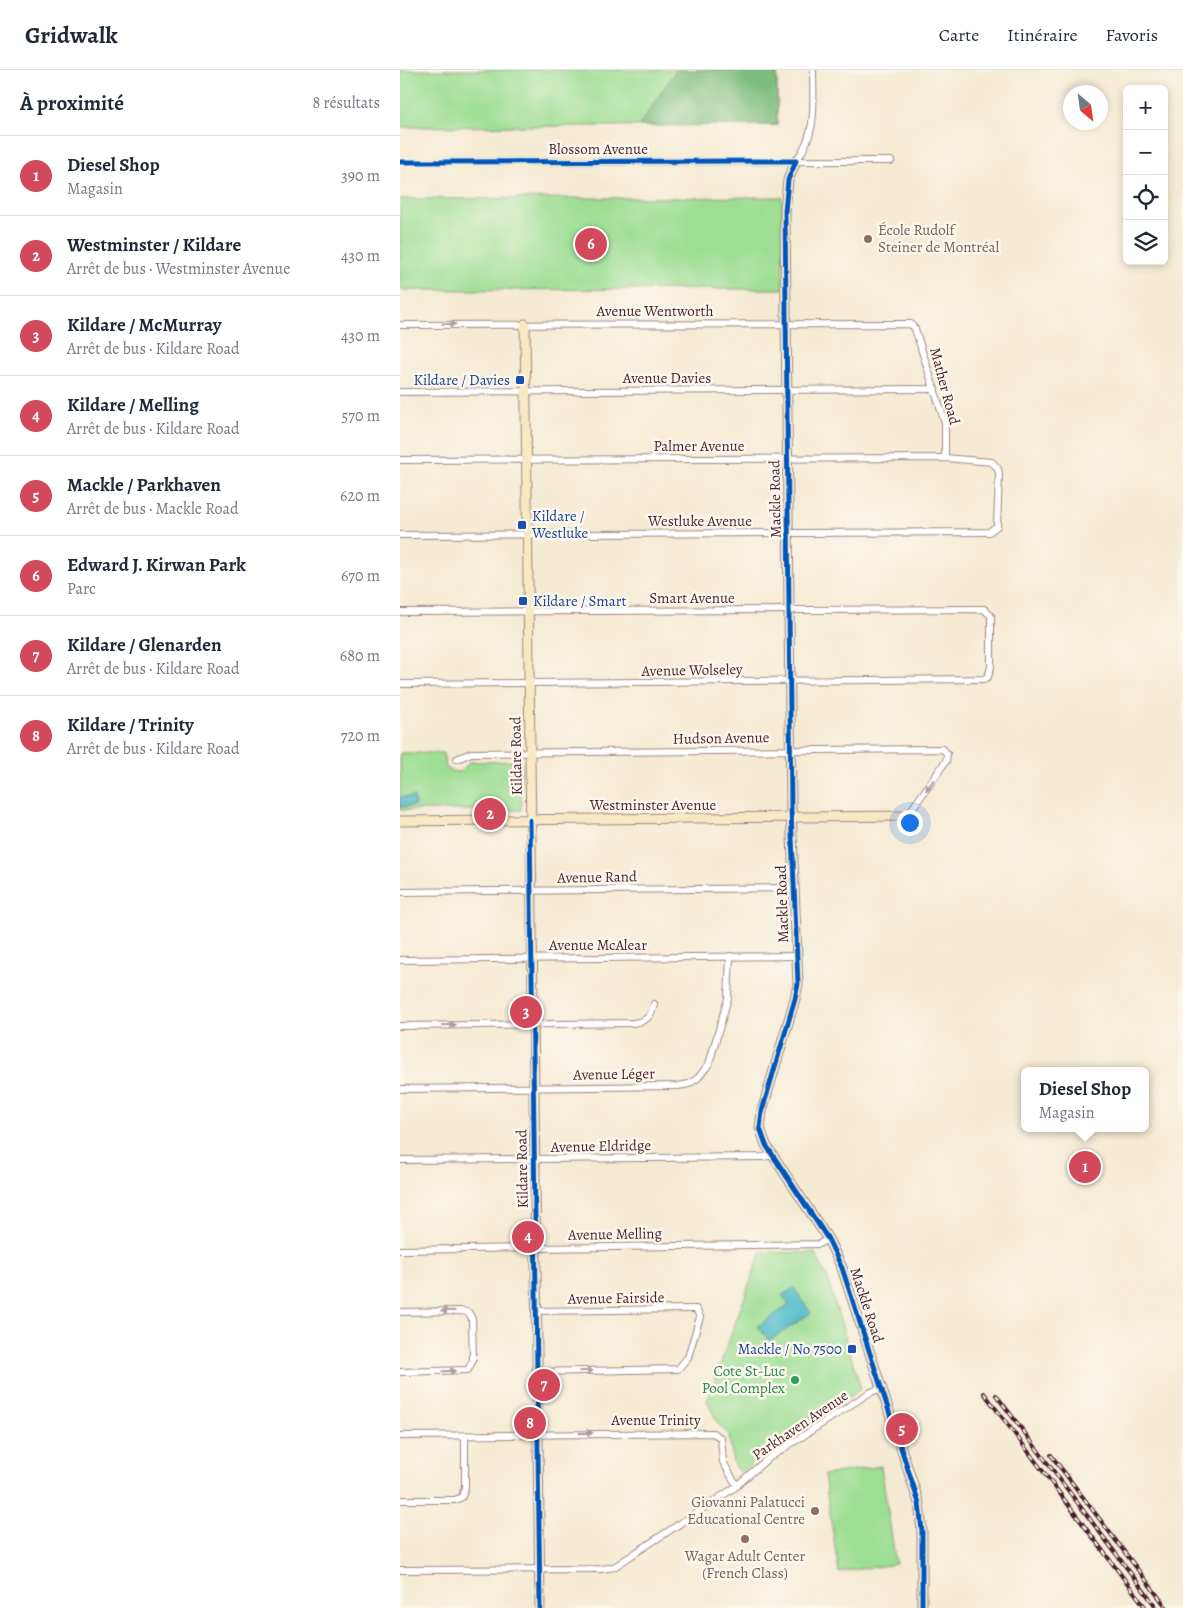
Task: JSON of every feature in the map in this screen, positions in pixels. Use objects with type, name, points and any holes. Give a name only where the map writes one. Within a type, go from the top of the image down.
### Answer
[{"type":"street","name":"Mackle Road","points":[[813,70],[813,126],[810,137],[796,161],[788,180],[785,196],[789,681],[796,995],[760,1121],[762,1136],[772,1155],[828,1239],[842,1268],[920,1508],[922,1608]]},
{"type":"street","name":"Blossom Avenue","points":[[400,162],[891,161]]},
{"type":"street","name":"Avenue Wentworth","points":[[400,324],[911,324]]},
{"type":"street","name":"Kildare Road","points":[[525,324],[540,1608]]},
{"type":"street","name":"Mather Road","points":[[911,324],[915,329],[945,423],[945,458]]},
{"type":"street","name":"Avenue Davies","points":[[400,392],[935,389]]},
{"type":"street","name":"Palmer Avenue","points":[[400,460],[945,458],[986,461],[996,464],[998,468],[998,494]]},
{"type":"street","name":"Westluke Avenue","points":[[400,535],[989,532],[997,526],[998,494]]},
{"type":"street","name":"Smart Avenue","points":[[400,612],[984,609],[991,616],[991,667],[988,677],[984,679]]},
{"type":"street","name":"Avenue Wolseley","points":[[400,684],[984,679]]},
{"type":"street","name":"Hudson Avenue","points":[[457,759],[471,753],[942,749],[947,753],[946,761],[907,816]]},
{"type":"street","name":"Westminster Avenue","points":[[400,821],[907,816]]},
{"type":"street","name":"Avenue Rand","points":[[400,892],[793,888]]},
{"type":"street","name":"Avenue Léger","points":[[400,1089],[678,1086],[696,1080],[703,1074],[709,1064],[727,1002],[730,956]]},
{"type":"street","name":"Avenue McAlear","points":[[400,960],[796,956]]},
{"type":"street","points":[[400,1026],[643,1021],[652,1013],[654,1004]]},
{"type":"street","name":"Avenue Eldridge","points":[[400,1160],[764,1157],[772,1155]]},
{"type":"street","name":"Avenue Melling","points":[[400,1250],[819,1244],[828,1239]]},
{"type":"street","name":"Avenue Fairside","points":[[536,1311],[696,1310],[700,1317],[686,1362],[678,1369],[537,1372]]},
{"type":"street","points":[[400,1312],[462,1311],[468,1314],[472,1319],[472,1366],[468,1370],[400,1372]]},
{"type":"street","name":"Parkhaven Avenue","points":[[400,1570],[602,1569],[614,1567],[738,1486],[766,1460],[871,1392],[881,1388]]},
{"type":"street","name":"Avenue Trinity","points":[[400,1436],[717,1434],[721,1440],[723,1462],[738,1486]]},
{"type":"street","points":[[400,1500],[455,1500],[462,1497],[465,1487],[465,1436]]},
{"type":"green space","points":[[400,70],[777,70],[777,125],[400,127]]},
{"type":"green space","points":[[676,70],[777,70],[777,125],[639,126]]},
{"type":"green space","points":[[782,197],[783,289],[400,290],[400,199]]},
{"type":"green space","points":[[400,753],[443,753],[446,768],[455,772],[462,771],[469,762],[522,761],[521,810],[400,810]]},
{"type":"green space","points":[[761,1252],[815,1253],[827,1277],[861,1389],[740,1472],[733,1463],[729,1435],[718,1424],[707,1401]]},
{"type":"green space","points":[[881,1466],[896,1564],[839,1572],[824,1475]]},
{"type":"water","points":[[400,797],[414,797],[415,806],[400,807]]},
{"type":"water","points":[[794,1288],[811,1313],[769,1341],[758,1326],[789,1305],[782,1295]]},
{"type":"railway","points":[[984,1393],[1146,1608]]},
{"type":"railway","points":[[996,1395],[1157,1608]]},
{"type":"railway","points":[[1051,1455],[1167,1608]]},
{"type":"cycle path","points":[[400,162],[796,161],[788,180],[785,211],[791,810],[798,984],[762,1111],[760,1128],[766,1145],[828,1239],[842,1268],[919,1503],[922,1531],[922,1608]]},
{"type":"cycle path","points":[[530,820],[540,1608]]},
{"type":"place","name":"École Rudolf Steiner de Montréal","points":[[868,239]]},
{"type":"place","name":"Edward J. Kirwan Park","points":[[591,244]]},
{"type":"place","name":"Kildare / Davies","points":[[520,380]]},
{"type":"place","name":"Kildare / Westluke","points":[[522,525]]},
{"type":"place","name":"Kildare / Smart","points":[[523,601]]},
{"type":"place","name":"Westminster / Kildare","points":[[490,814]]},
{"type":"place","name":"Kildare / McMurray","points":[[526,1012]]},
{"type":"place","name":"Diesel Shop","points":[[1085,1167]]},
{"type":"place","name":"Kildare / Melling","points":[[528,1237]]},
{"type":"place","name":"Mackle / No 7500","points":[[852,1349]]},
{"type":"place","name":"Cote St-Luc Pool Complex","points":[[795,1380]]},
{"type":"place","name":"Kildare / Glenarden","points":[[544,1385]]},
{"type":"place","name":"Kildare / Trinity","points":[[530,1423]]},
{"type":"place","name":"Mackle / Parkhaven","points":[[902,1429]]},
{"type":"place","name":"Giovanni Palatucci Educational Centre","points":[[815,1511]]},
{"type":"place","name":"Wagar Adult Center (French Class)","points":[[745,1539]]}]
